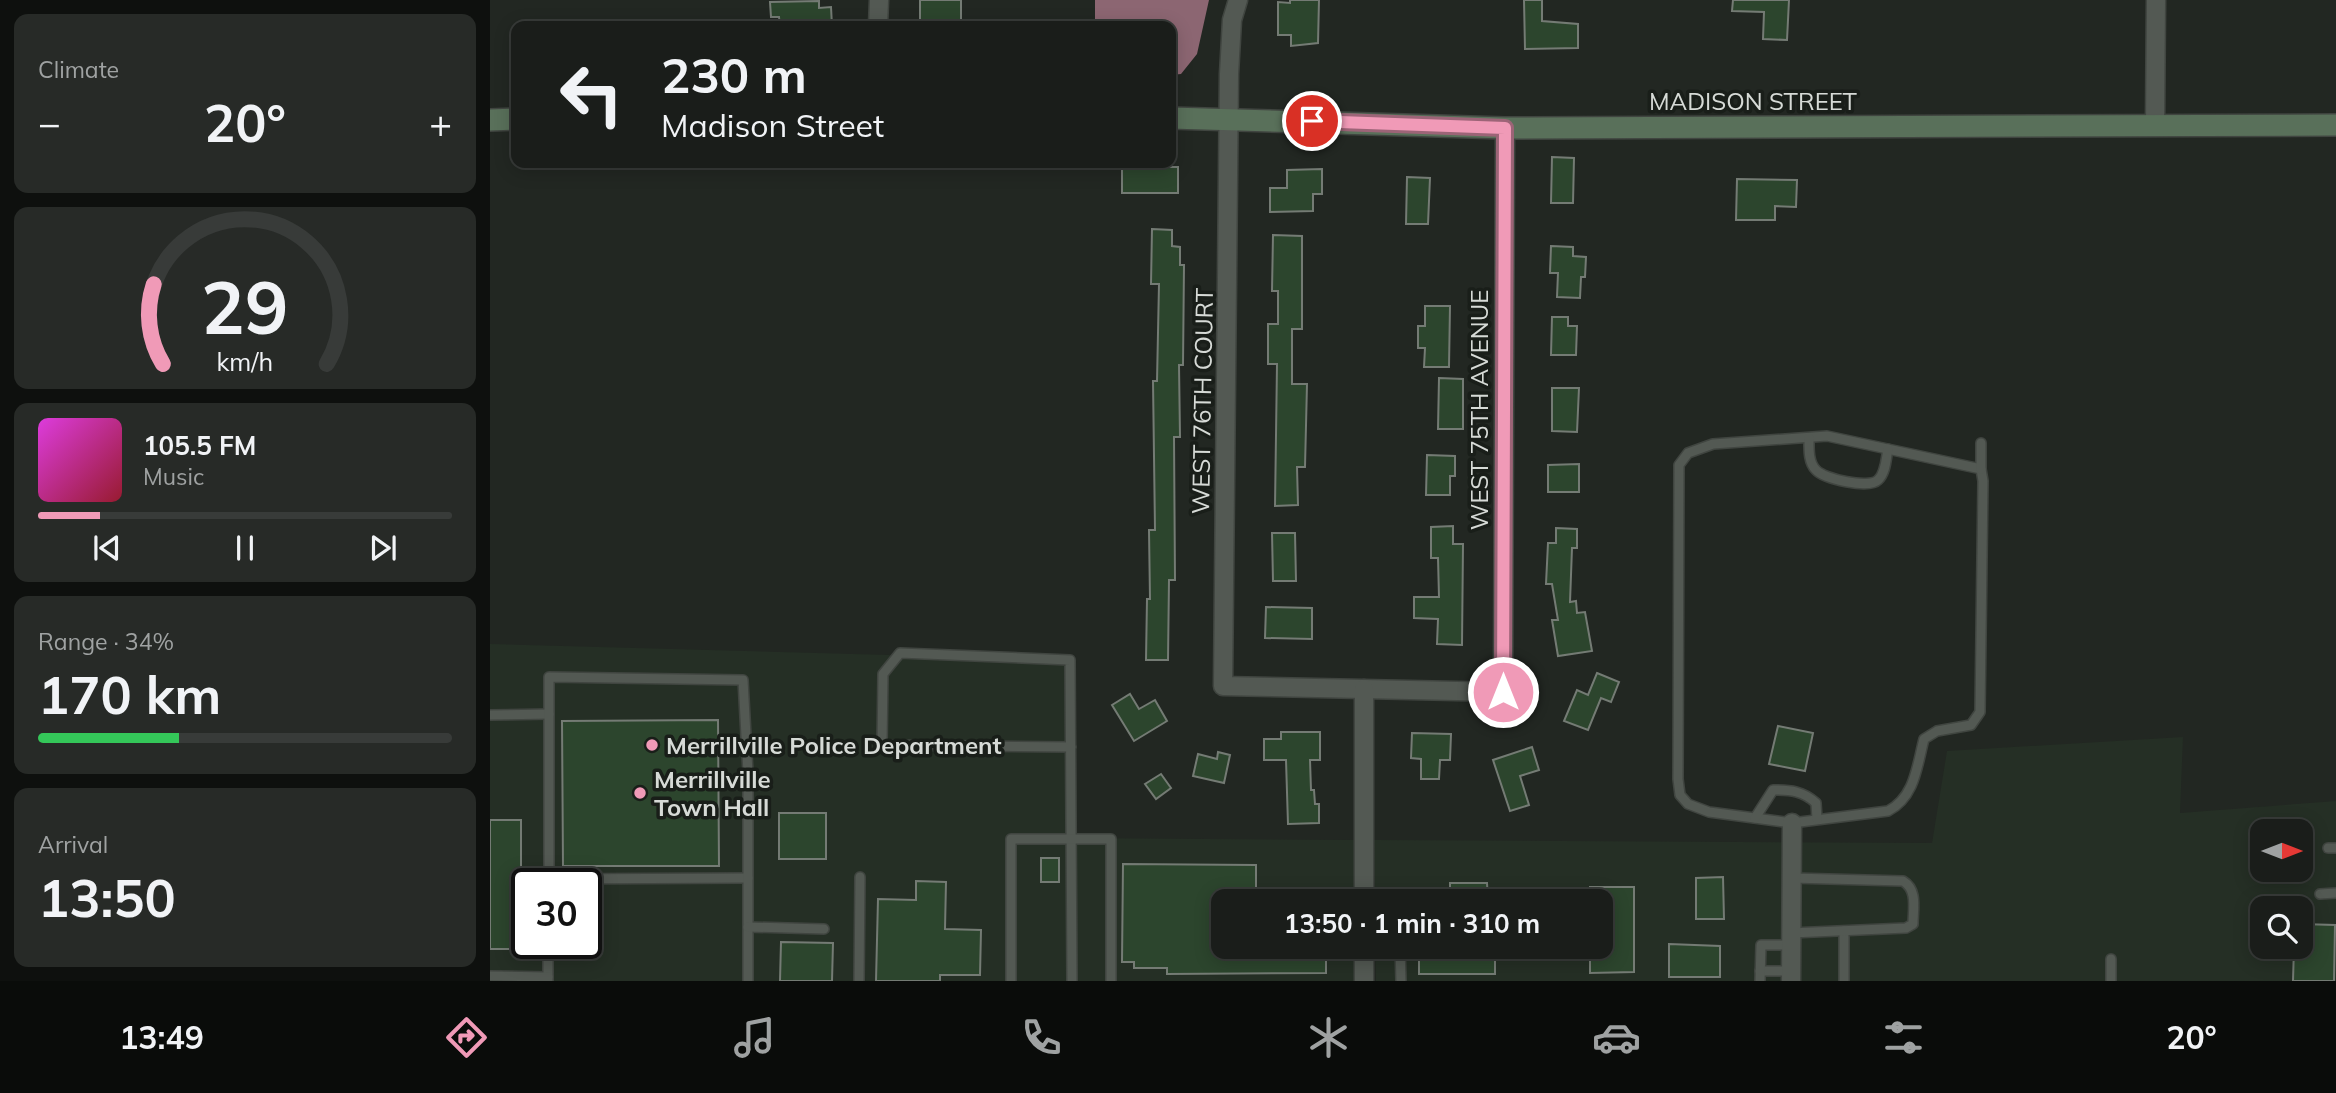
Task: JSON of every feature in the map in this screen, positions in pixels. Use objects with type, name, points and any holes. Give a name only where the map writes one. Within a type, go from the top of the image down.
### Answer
[{"type":"street","points":[[878,21],[879,0]]},
{"type":"street","name":"WEST 76TH COURT","points":[[1238,0],[1232,20],[1223,686],[1364,689]]},
{"type":"street","points":[[2155,125],[2156,0]]},
{"type":"street","name":"MADISON STREET","points":[[1176,118],[1505,128],[2336,125]]},
{"type":"street","points":[[490,120],[511,120]]},
{"type":"street","name":"WEST 75TH AVENUE","points":[[1364,689],[1503,692],[1505,128]]},
{"type":"street","points":[[1364,689],[1364,889]]},
{"type":"street","points":[[1791,976],[1792,823]]},
{"type":"street","points":[[1364,959],[1364,981]]},
{"type":"lane","points":[[1981,443],[1983,481],[1980,712],[1971,725],[1937,731],[1924,739],[1912,787],[1901,804],[1888,811],[1792,823],[1709,812],[1688,804],[1680,795],[1679,465],[1688,453],[1713,444],[1827,436],[1981,469]]},
{"type":"lane","points":[[1809,438],[1810,458],[1815,469],[1827,477],[1868,485],[1878,481],[1884,470],[1888,449]]},
{"type":"lane","points":[[1071,747],[882,746],[883,674],[900,653],[1070,660],[1071,747],[1072,981]]},
{"type":"lane","points":[[549,868],[549,677],[743,680],[748,773],[748,981]]},
{"type":"lane","points":[[490,715],[549,714]]},
{"type":"lane","points":[[1755,818],[1773,790],[1788,790],[1806,794],[1816,803],[1817,819]]},
{"type":"lane","points":[[1011,981],[1011,839],[1071,838],[1111,839],[1111,981]]},
{"type":"lane","points":[[859,981],[860,877]]},
{"type":"lane","points":[[602,881],[748,878]]},
{"type":"lane","points":[[1791,976],[1760,976],[1761,945],[1844,931],[1906,929],[1913,924],[1914,895],[1910,885],[1903,881],[1792,878]]},
{"type":"lane","points":[[2320,894],[2336,893]]},
{"type":"lane","points":[[748,928],[824,929]]},
{"type":"lane","points":[[1844,931],[1844,981]]},
{"type":"lane","points":[[490,976],[548,979],[548,959]]},
{"type":"lane","points":[[1400,959],[1401,981]]},
{"type":"lane","points":[[2111,959],[2111,981]]},
{"type":"shaded area","points":[[1095,0],[1209,0],[1197,54],[1181,74],[1176,74],[1176,21],[1095,21]]},
{"type":"shaded area","points":[[490,644],[1070,660],[1071,838],[1355,840],[1355,889],[1211,889],[1211,959],[1355,959],[1355,981],[490,981]]},
{"type":"shaded area","points":[[2183,737],[2180,813],[2336,801],[2336,981],[1376,981],[1375,959],[1613,959],[1613,889],[1375,889],[1374,840],[1932,843],[1947,751]]},
{"type":"building","points":[[920,0],[961,0],[961,21],[920,21]]},
{"type":"building","points":[[1290,0],[1319,0],[1318,43],[1291,46],[1291,35],[1278,35],[1278,2],[1290,3]]},
{"type":"building","points":[[1524,0],[1542,0],[1542,21],[1578,24],[1578,48],[1525,49]]},
{"type":"building","points":[[1733,0],[1789,0],[1787,40],[1763,39],[1764,12],[1732,11]]},
{"type":"building","points":[[819,1],[819,8],[831,7],[832,21],[779,21],[779,17],[771,17],[770,2]]},
{"type":"building","points":[[1552,157],[1574,158],[1573,203],[1551,203]]},
{"type":"building","points":[[1178,167],[1178,193],[1122,193],[1122,168]]},
{"type":"building","points":[[1322,169],[1322,194],[1313,194],[1313,211],[1270,212],[1270,188],[1287,188],[1287,170]]},
{"type":"building","points":[[1407,177],[1430,178],[1428,224],[1406,224]]},
{"type":"building","points":[[1737,179],[1797,180],[1796,207],[1775,206],[1775,220],[1736,220]]},
{"type":"building","points":[[1152,229],[1172,230],[1172,246],[1180,247],[1180,265],[1184,265],[1183,365],[1179,365],[1180,437],[1174,437],[1175,580],[1169,580],[1168,660],[1146,660],[1147,599],[1150,599],[1149,530],[1155,530],[1153,381],[1157,381],[1159,284],[1151,284]]},
{"type":"building","points":[[1273,235],[1302,236],[1302,329],[1292,329],[1292,384],[1307,384],[1305,467],[1297,467],[1298,505],[1275,506],[1277,364],[1268,364],[1268,324],[1278,324],[1278,291],[1272,291]]},
{"type":"building","points":[[1551,246],[1573,247],[1573,256],[1586,257],[1580,298],[1557,297],[1558,273],[1550,273]]},
{"type":"building","points":[[1425,306],[1450,306],[1449,367],[1424,367],[1425,348],[1418,348],[1418,326],[1425,326]]},
{"type":"building","points":[[1552,317],[1568,317],[1568,326],[1577,326],[1576,355],[1551,355]]},
{"type":"building","points":[[1439,378],[1463,379],[1463,429],[1438,429]]},
{"type":"building","points":[[1552,388],[1579,388],[1577,432],[1552,431]]},
{"type":"building","points":[[1427,455],[1455,456],[1455,476],[1450,476],[1450,495],[1426,495]]},
{"type":"building","points":[[1579,464],[1579,492],[1548,492],[1548,465]]},
{"type":"building","points":[[1453,526],[1453,544],[1463,544],[1462,645],[1437,644],[1438,619],[1414,618],[1414,597],[1439,597],[1438,558],[1431,558],[1431,527]]},
{"type":"building","points":[[1556,528],[1577,529],[1577,548],[1572,548],[1570,602],[1576,601],[1577,613],[1585,612],[1592,651],[1558,656],[1552,620],[1558,620],[1552,584],[1546,584],[1548,543],[1556,543]]},
{"type":"building","points":[[1272,533],[1295,533],[1296,581],[1273,581]]},
{"type":"building","points":[[1266,607],[1312,608],[1312,639],[1265,638]]},
{"type":"building","points":[[1597,673],[1619,682],[1611,702],[1601,698],[1588,730],[1564,721],[1577,690],[1588,695]]},
{"type":"building","points":[[1130,694],[1139,709],[1155,700],[1167,721],[1134,741],[1112,705]]},
{"type":"building","name":"Merrillville Town Hall","points":[[718,720],[719,866],[563,866],[562,721]]},
{"type":"building","points":[[1778,726],[1813,733],[1805,771],[1769,764]]},
{"type":"building","points":[[1281,732],[1320,732],[1320,760],[1310,760],[1311,790],[1314,790],[1315,804],[1319,804],[1319,823],[1288,824],[1286,760],[1264,760],[1264,739],[1281,739]]},
{"type":"building","points":[[1412,733],[1451,734],[1450,760],[1440,760],[1439,779],[1421,779],[1421,759],[1411,758]]},
{"type":"building","points":[[1532,747],[1539,770],[1520,776],[1529,805],[1510,811],[1493,760]]},
{"type":"building","points":[[1218,752],[1230,755],[1224,783],[1193,776],[1198,754],[1217,759]]},
{"type":"building","points":[[1161,774],[1171,788],[1156,799],[1145,784]]},
{"type":"building","points":[[779,813],[826,813],[826,859],[779,859]]},
{"type":"building","points":[[490,820],[521,820],[521,868],[511,868],[511,949],[490,949]]},
{"type":"building","points":[[1041,858],[1059,858],[1059,882],[1041,882]]},
{"type":"building","points":[[1123,864],[1256,865],[1256,889],[1211,889],[1211,959],[1326,959],[1326,973],[1167,974],[1167,968],[1134,968],[1134,962],[1122,962]]},
{"type":"building","points":[[1723,877],[1724,919],[1696,919],[1696,878]]},
{"type":"building","points":[[916,881],[946,882],[945,929],[981,930],[980,975],[940,975],[940,981],[876,981],[878,899],[916,900]]},
{"type":"building","points":[[1450,883],[1487,883],[1487,889],[1450,889]]},
{"type":"building","points":[[1634,887],[1634,972],[1590,973],[1590,959],[1613,959],[1613,889],[1590,889]]},
{"type":"building","points":[[2313,924],[2335,925],[2334,981],[2293,981],[2294,959],[2313,959]]},
{"type":"building","points":[[781,942],[833,943],[832,981],[780,981]]},
{"type":"building","points":[[1669,944],[1720,946],[1720,977],[1669,977]]},
{"type":"building","points":[[1419,959],[1495,959],[1495,974],[1419,974]]},
{"type":"place","name":"Merrillville Police Department","points":[[652,745]]},
{"type":"place","name":"Merrillville Town Hall","points":[[640,793]]},
{"type":"route","points":[[1312,121],[1505,128],[1503,692]]}]
